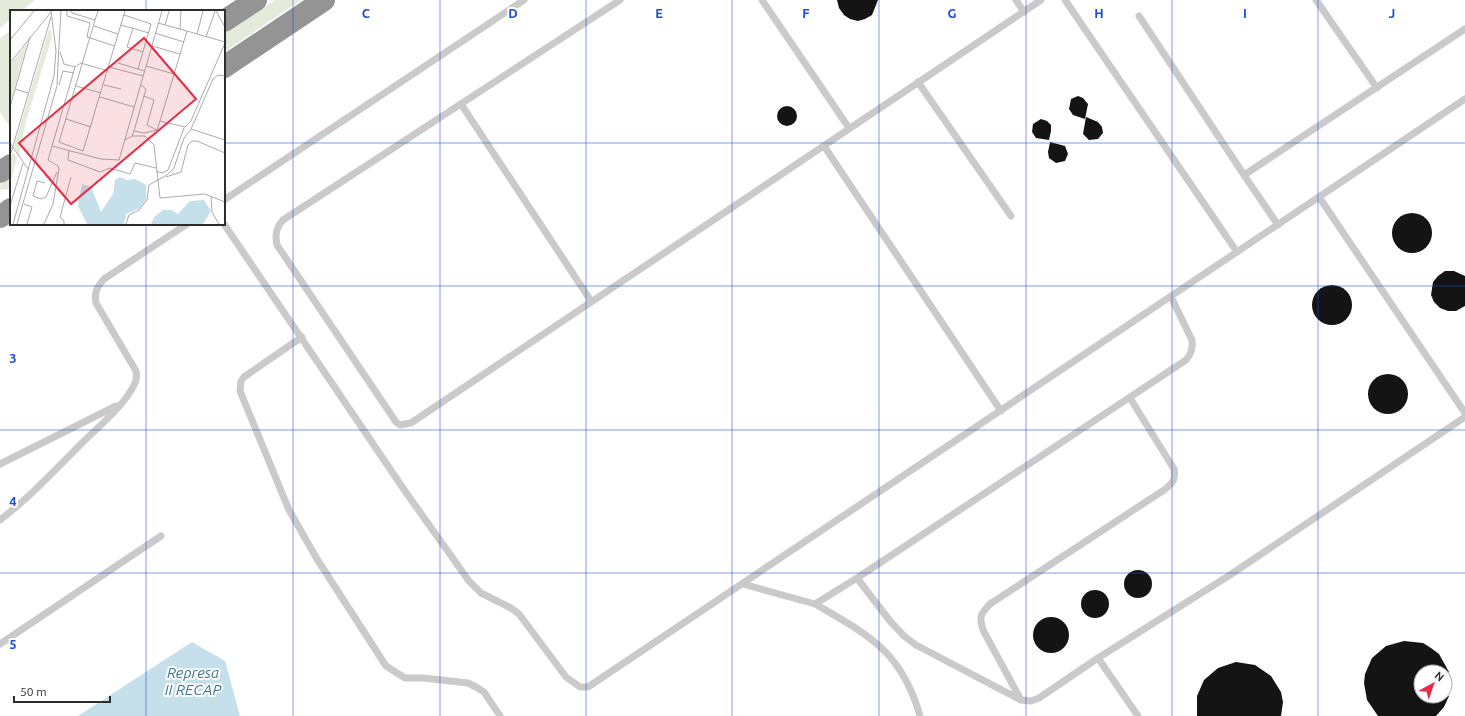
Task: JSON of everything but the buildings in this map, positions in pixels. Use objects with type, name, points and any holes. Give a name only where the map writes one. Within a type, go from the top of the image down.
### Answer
[{"type":"highway","points":[[225,21],[256,0]]},
{"type":"highway","points":[[225,66],[324,0]]},
{"type":"highway","points":[[0,172],[10,166]]},
{"type":"highway","points":[[0,206],[10,208]]},
{"type":"highway","points":[[0,217],[10,209]]},
{"type":"lane","points":[[225,199],[524,0]]},
{"type":"lane","points":[[620,0],[283,220],[276,231],[276,237],[282,252],[396,422],[400,425],[411,423],[1042,0]]},
{"type":"lane","points":[[762,0],[849,128]]},
{"type":"lane","points":[[1016,0],[1024,12]]},
{"type":"lane","points":[[1065,0],[1238,252]]},
{"type":"lane","points":[[1316,0],[1377,88]]},
{"type":"lane","points":[[1139,16],[1278,225]]},
{"type":"lane","points":[[1244,174],[1465,29]]},
{"type":"lane","points":[[918,82],[1011,216]]},
{"type":"lane","points":[[225,225],[407,494],[469,581],[481,593],[511,608],[519,614],[566,678],[573,684],[580,687],[588,687],[1465,99]]},
{"type":"lane","points":[[462,104],[591,301]]},
{"type":"lane","points":[[824,146],[1001,411]]},
{"type":"lane","points":[[1319,197],[1465,413]]},
{"type":"lane","points":[[0,520],[19,506],[121,403],[135,384],[137,377],[136,371],[96,303],[94,294],[104,279],[185,225]]},
{"type":"lane","points":[[815,604],[857,578],[1186,360],[1191,354],[1193,347],[1192,340],[1171,297]]},
{"type":"lane","points":[[302,337],[244,377],[240,386],[240,391],[256,433],[289,510],[317,559],[386,666],[405,678],[424,678],[468,683],[484,692],[500,716]]},
{"type":"lane","points":[[1022,700],[983,630],[980,619],[982,613],[990,604],[1164,490],[1172,484],[1175,477],[1174,468],[1130,398]]},
{"type":"lane","points":[[0,464],[121,403]]},
{"type":"lane","points":[[857,578],[904,636],[916,645],[1022,700],[1031,701],[1039,698],[1098,658],[1230,575],[1465,417]]},
{"type":"lane","points":[[0,644],[161,536]]},
{"type":"lane","points":[[743,584],[815,604],[862,631],[884,649],[903,672],[914,695],[920,716]]},
{"type":"lane","points":[[1098,658],[1138,716]]},
{"type":"green space","points":[[0,0],[35,0],[22,10],[10,10],[10,20],[0,28]]},
{"type":"green space","points":[[275,0],[301,0],[225,51],[225,33]]},
{"type":"green space","points":[[10,31],[10,127],[0,112],[0,38]]},
{"type":"green space","points":[[10,179],[10,189],[0,190],[0,185]]},
{"type":"water","name":"Represa II RECAP","points":[[192,642],[225,661],[240,716],[78,716]]}]
